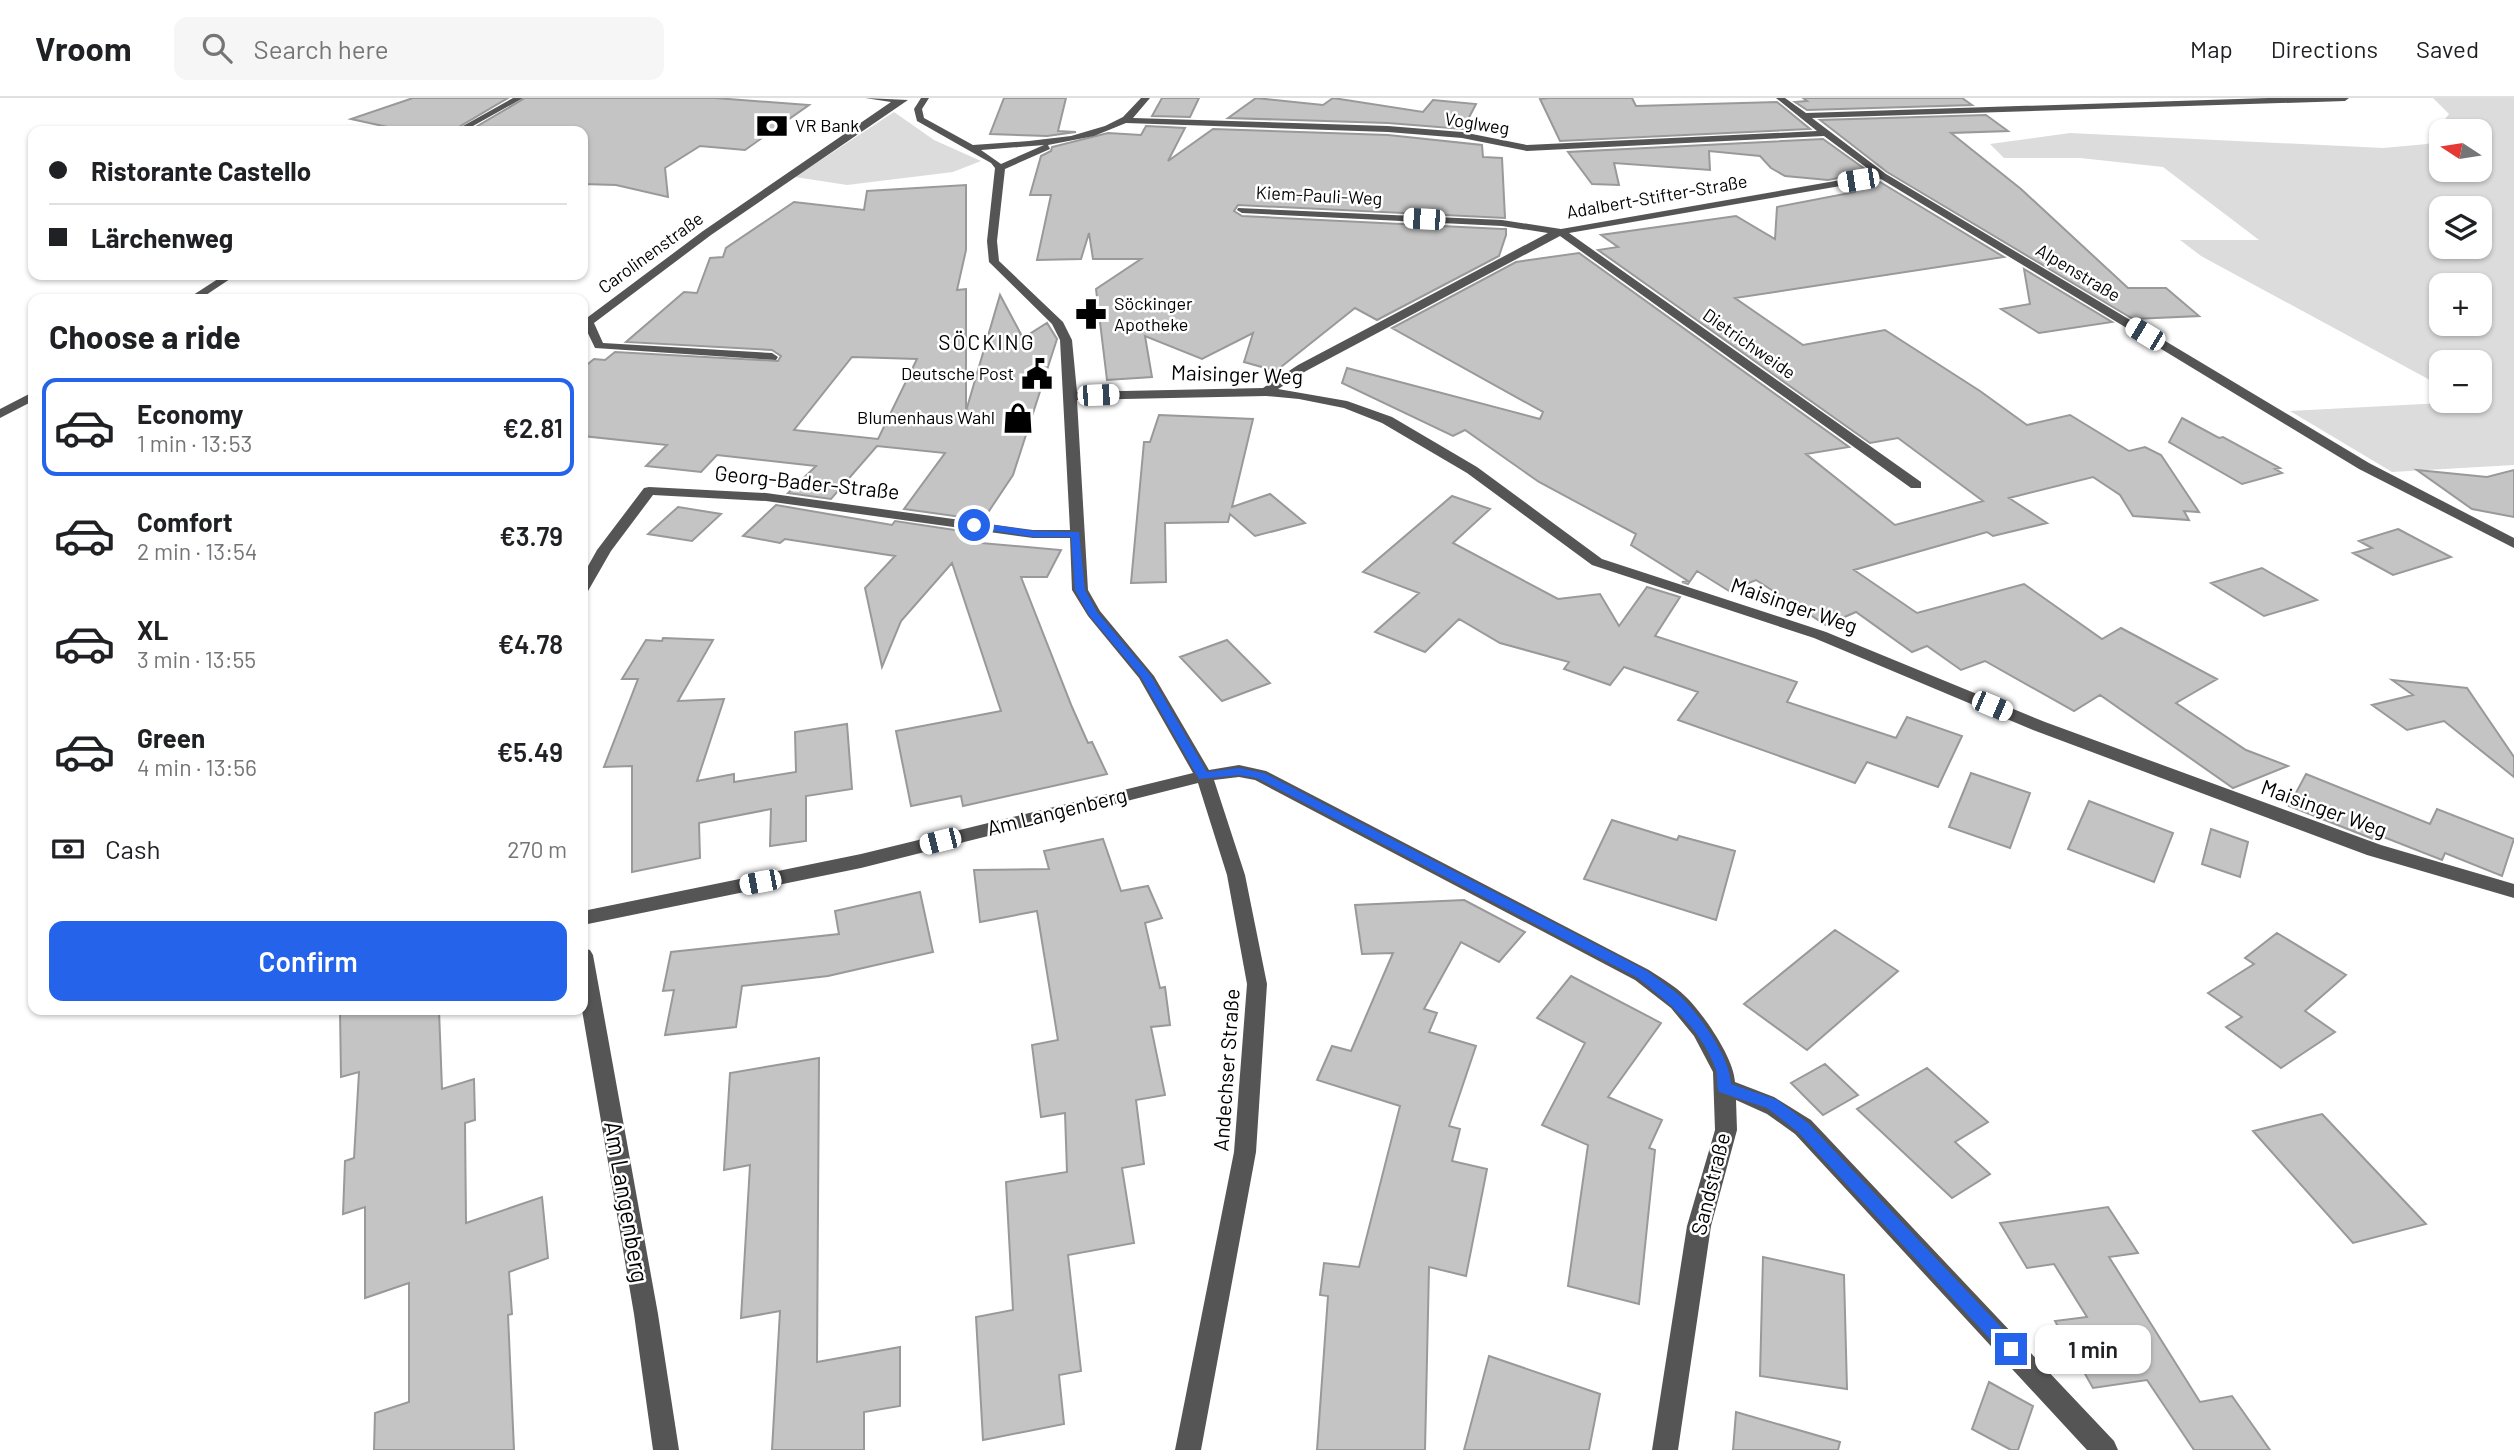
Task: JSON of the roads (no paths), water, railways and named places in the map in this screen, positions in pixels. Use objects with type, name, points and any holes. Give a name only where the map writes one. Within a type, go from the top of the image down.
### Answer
[{"type":"street","points":[[467,126],[519,98]]},
{"type":"street","points":[[869,98],[924,99]]},
{"type":"street","points":[[924,99],[918,109],[920,118],[972,148],[1000,168],[1063,140],[1125,120],[1146,98]]},
{"type":"street","name":"Alpenstraße","points":[[1780,98],[1883,176],[2364,466],[2514,544]]},
{"type":"street","points":[[1802,116],[2345,98]]},
{"type":"street","name":"Carolinenstraße","points":[[772,357],[599,346],[588,322],[707,233],[899,100]]},
{"type":"street","name":"Voglweg","points":[[1125,120],[1388,129],[1462,135],[1527,148],[1824,133]]},
{"type":"street","points":[[972,148],[1063,140]]},
{"type":"street","name":"Andechser Straße","points":[[1000,168],[992,241],[994,262],[1057,322],[1066,340],[1072,396],[1080,590],[1093,613],[1146,676],[1203,776],[1236,875],[1257,984],[1245,1152],[1188,1450]]},
{"type":"street","name":"Adalbert-Stifter-Straße","points":[[1266,392],[1302,368],[1528,244],[1561,232],[1883,176]]},
{"type":"street","name":"Kiem-Pauli-Weg","points":[[1242,210],[1502,223],[1561,232]]},
{"type":"street","name":"Dietrichweide","points":[[1561,232],[1916,485]]},
{"type":"street","points":[[201,294],[223,280]]},
{"type":"street","name":"Maisinger Weg","points":[[1072,396],[1266,392],[1299,395],[1347,405],[1387,420],[1472,470],[1597,562],[1820,635],[2039,726],[2374,850],[2514,891]]},
{"type":"street","points":[[0,414],[28,399]]},
{"type":"street","name":"Georg-Bader-Straße","points":[[588,578],[604,550],[649,491],[766,497],[1034,534],[1076,534]]},
{"type":"street","name":"Sandstraße","points":[[1203,776],[1239,772],[1260,775],[1642,975],[1678,1002],[1701,1031],[1724,1072],[1726,1130],[1699,1226],[1665,1450]]},
{"type":"street","name":"Am Langenberg","points":[[588,917],[861,861],[1203,776]]},
{"type":"street","name":"Am Langenberg","points":[[588,983],[646,1314],[666,1450]]},
{"type":"street","points":[[1724,1088],[1753,1095],[1772,1104],[1803,1127],[2105,1450]]},
{"type":"place","name":"VR Bank","points":[[772,126]]},
{"type":"place","name":"Söckinger Apotheke","points":[[1091,314]]},
{"type":"place","name":"Deutsche Post","points":[[1037,374]]},
{"type":"place","name":"Blumenhaus Wahl","points":[[1018,418]]},
{"type":"district","name":"SÖCKING","points":[[987,343]]}]
